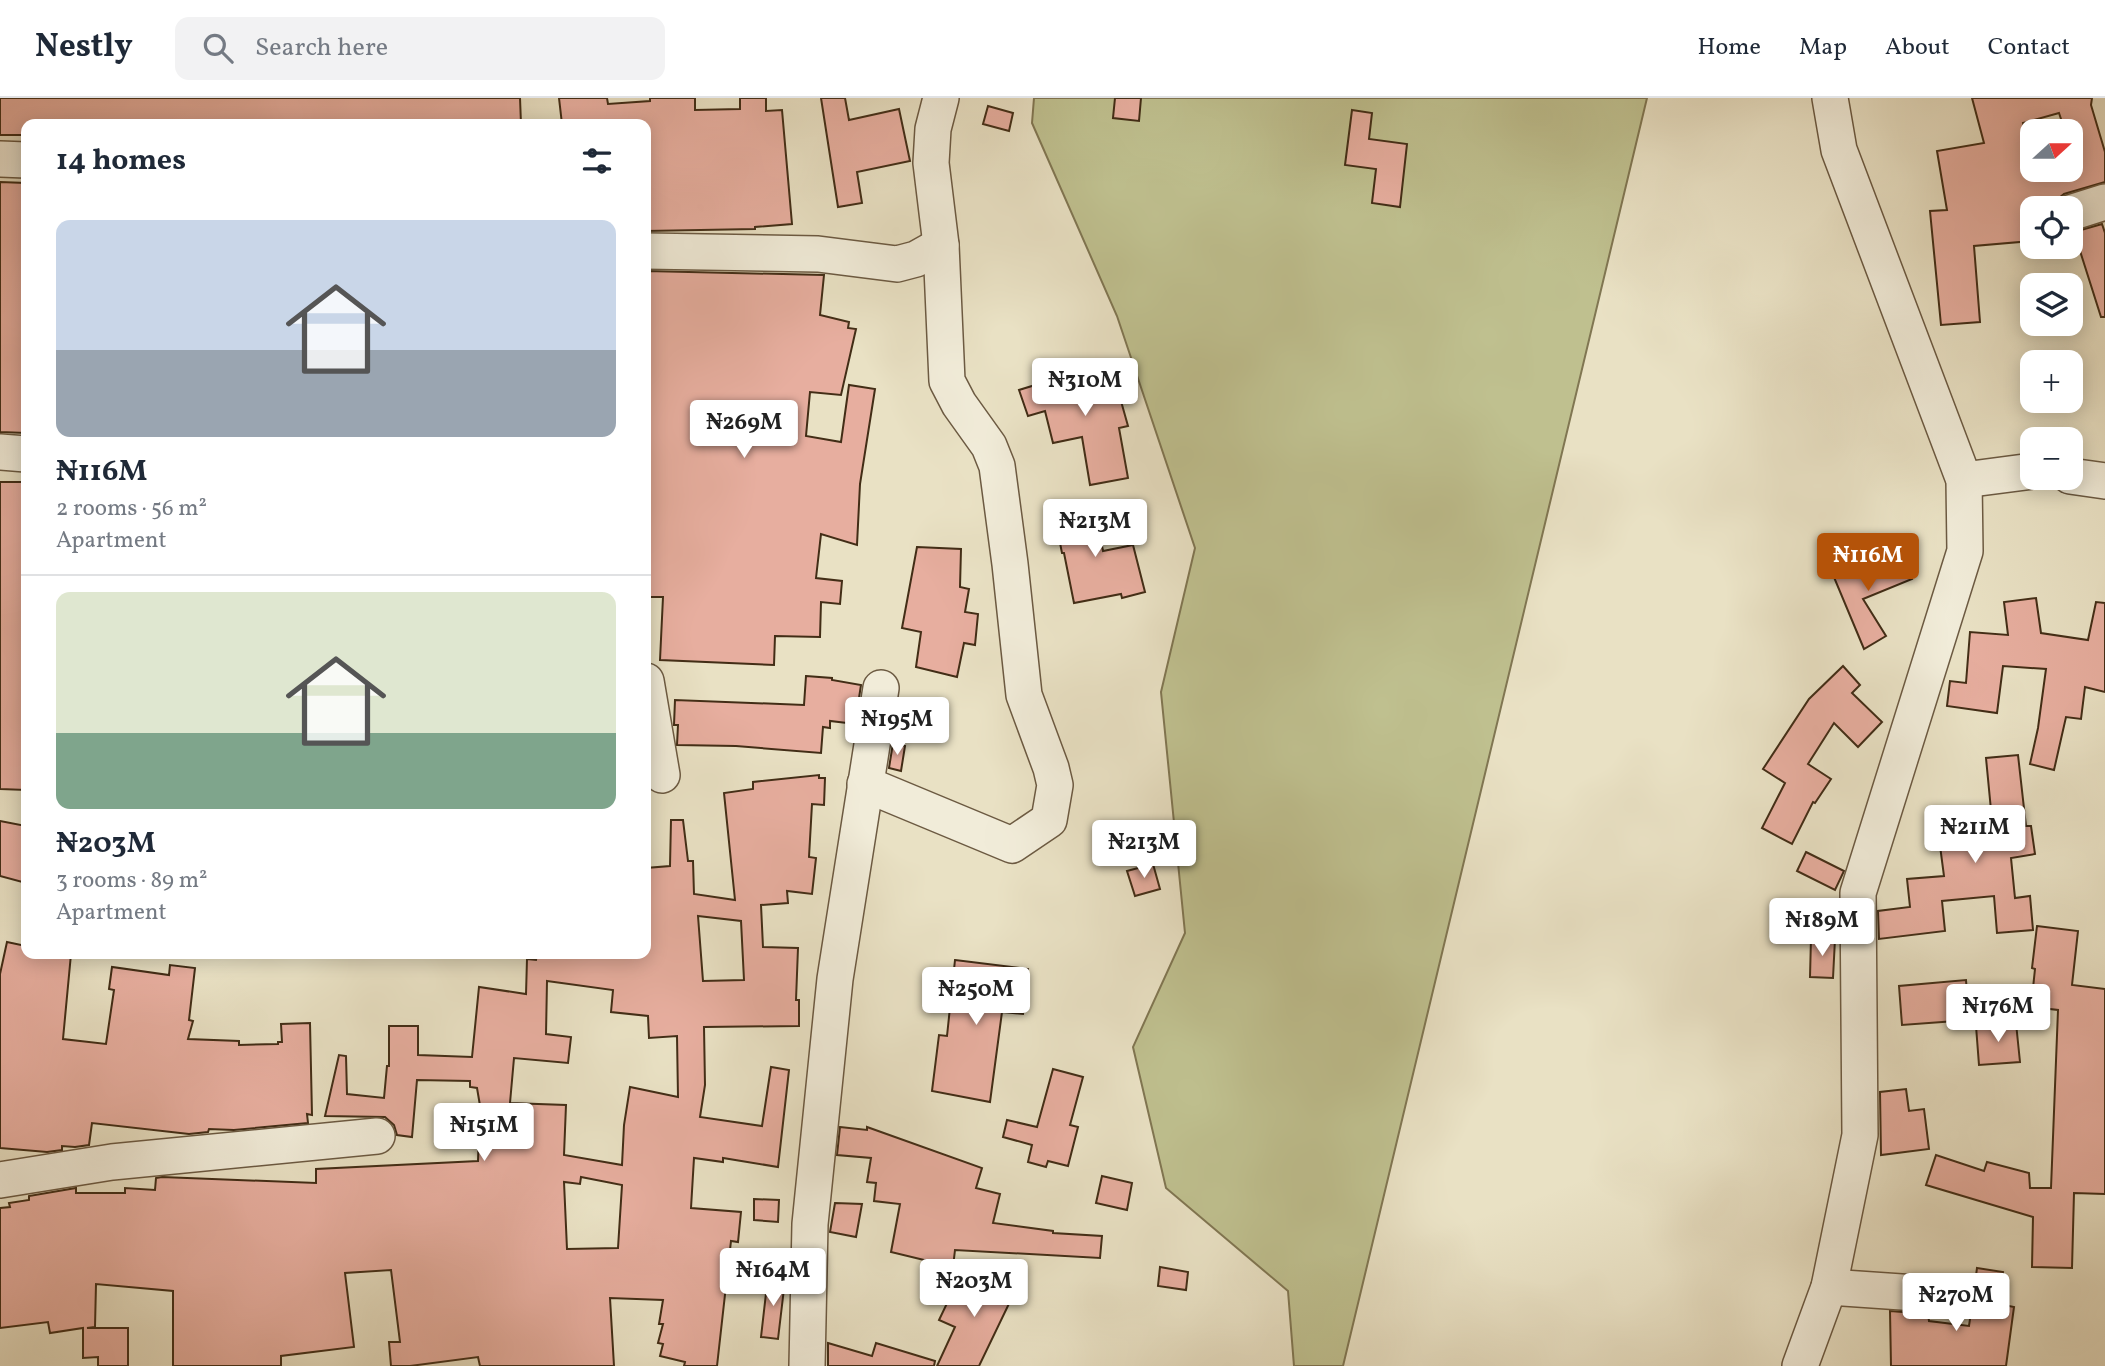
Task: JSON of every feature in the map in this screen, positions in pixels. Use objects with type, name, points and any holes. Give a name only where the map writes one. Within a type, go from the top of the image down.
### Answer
[{"type":"street","points":[[866,784],[1012,845],[1049,820],[1055,785],[1024,695],[997,467],[989,446],[959,404],[947,381],[941,245],[930,163],[933,129],[941,98]]},
{"type":"street","points":[[1800,1366],[1829,1287],[1860,1135],[1858,893],[1965,551],[1964,480],[1839,150],[1830,98]]},
{"type":"street","points":[[0,159],[21,160]]},
{"type":"street","points":[[2083,209],[2105,201]]},
{"type":"street","points":[[651,251],[818,254],[897,264],[916,259],[941,245]]},
{"type":"street","points":[[0,452],[21,454]]},
{"type":"street","points":[[1964,480],[2020,473]]},
{"type":"street","points":[[2083,478],[2105,481]]},
{"type":"street","points":[[807,1366],[810,1224],[835,979],[881,688]]},
{"type":"street","points":[[651,710],[662,775]]},
{"type":"street","points":[[0,1180],[112,1162],[377,1136]]},
{"type":"street","points":[[1829,1287],[1960,1296]]},
{"type":"green space","points":[[1034,98],[1647,98],[1343,1366],[1294,1366],[1288,1291],[1166,1188],[1133,1047],[1185,933],[1161,692],[1195,548],[1117,316],[1032,123]]},
{"type":"building","points":[[0,98],[520,98],[521,119],[21,119],[21,135],[0,135]]},
{"type":"building","points":[[559,98],[607,98],[608,104],[650,101],[650,98],[695,98],[695,110],[740,109],[740,98],[766,98],[766,111],[782,110],[792,224],[755,229],[651,231],[651,119],[561,119]]},
{"type":"building","points":[[821,98],[845,98],[849,120],[899,109],[910,161],[857,172],[862,203],[838,207]]},
{"type":"building","points":[[1115,98],[1141,98],[1139,121],[1113,118]]},
{"type":"building","points":[[1972,98],[2092,98],[2091,105],[2105,152],[2105,182],[2062,196],[2020,196],[2020,242],[1974,246],[1980,322],[1941,325],[1930,211],[1947,210],[1937,151],[1984,143]]},
{"type":"building","points":[[988,106],[1013,113],[1009,131],[983,124]]},
{"type":"building","points":[[1352,110],[1372,113],[1369,139],[1407,144],[1400,207],[1372,203],[1376,169],[1345,165]]},
{"type":"building","points":[[0,182],[21,183],[21,433],[0,432]]},
{"type":"building","points":[[2102,224],[2105,233],[2105,317],[2101,317],[2083,259],[2083,229]]},
{"type":"building","points":[[651,271],[824,275],[820,315],[849,322],[848,328],[856,329],[841,395],[810,392],[806,436],[841,442],[849,385],[875,389],[860,484],[857,545],[821,534],[816,578],[842,581],[840,604],[821,602],[820,637],[775,636],[774,665],[660,660],[663,597],[651,597]]},
{"type":"building","points":[[1110,362],[1128,426],[1119,428],[1128,478],[1090,485],[1082,437],[1053,443],[1045,411],[1028,416],[1019,390]]},
{"type":"building","points":[[0,482],[21,482],[21,790],[0,789]]},
{"type":"building","points":[[1094,505],[1103,551],[1133,545],[1145,592],[1122,598],[1121,594],[1074,603],[1054,513]]},
{"type":"building","points":[[917,547],[961,549],[960,587],[969,589],[965,612],[978,614],[975,645],[964,643],[957,677],[916,667],[921,632],[902,628]]},
{"type":"building","points":[[1901,555],[1912,579],[1863,599],[1886,636],[1864,649],[1828,563],[1838,557],[1850,577]]},
{"type":"building","points":[[2036,598],[2041,633],[2088,640],[2096,602],[2105,603],[2105,692],[2085,687],[2081,719],[2066,717],[2054,770],[2030,764],[2046,669],[2003,666],[1997,713],[1947,706],[1950,681],[1966,683],[1970,632],[2008,635],[2004,602]]},
{"type":"building","points":[[1843,666],[1860,685],[1852,693],[1882,722],[1858,747],[1834,723],[1808,764],[1831,779],[1815,803],[1813,802],[1792,844],[1762,828],[1785,783],[1763,769],[1809,699]]},
{"type":"building","points":[[806,676],[832,678],[861,685],[855,724],[830,721],[830,728],[823,727],[821,753],[736,746],[677,745],[678,725],[674,725],[675,700],[804,705]]},
{"type":"building","points":[[893,743],[905,746],[901,771],[889,768]]},
{"type":"building","points":[[2018,755],[2026,826],[2031,826],[2035,854],[2011,858],[2015,898],[2030,896],[2033,930],[1997,933],[1994,896],[1942,901],[1945,931],[1879,939],[1878,911],[1910,907],[1907,879],[1944,876],[1939,838],[1993,831],[1986,758]]},
{"type":"building","points":[[819,775],[819,778],[825,778],[824,805],[812,804],[809,857],[816,858],[812,894],[787,891],[788,903],[761,905],[763,947],[798,948],[796,1000],[799,1000],[799,1026],[704,1027],[705,1085],[700,1117],[762,1126],[771,1067],[789,1070],[778,1167],[723,1158],[723,1162],[694,1158],[691,1208],[741,1212],[738,1242],[731,1241],[717,1366],[684,1366],[685,1362],[660,1356],[663,1344],[658,1343],[663,1324],[659,1324],[663,1300],[610,1298],[614,1366],[480,1366],[478,1357],[391,1366],[389,1342],[400,1342],[391,1270],[345,1273],[354,1347],[281,1356],[281,1366],[173,1366],[173,1291],[96,1284],[95,1327],[87,1328],[128,1328],[128,1366],[98,1366],[98,1357],[83,1358],[83,1328],[50,1333],[48,1322],[0,1328],[0,1208],[10,1207],[9,1203],[29,1200],[29,1196],[76,1188],[76,1193],[125,1193],[125,1188],[155,1190],[156,1178],[162,1177],[316,1183],[316,1169],[478,1161],[479,1130],[484,1129],[477,1088],[470,1087],[470,1081],[417,1080],[412,1137],[397,1135],[394,1125],[385,1117],[325,1116],[339,1055],[346,1056],[347,1094],[384,1098],[389,1066],[389,1026],[418,1026],[418,1055],[472,1057],[479,987],[526,994],[527,959],[651,959],[651,868],[670,866],[671,820],[683,820],[688,861],[693,861],[694,894],[735,900],[724,793],[753,789],[753,782]],"holes":[[[698,916],[741,921],[744,980],[703,981]],[[547,981],[613,990],[611,1012],[648,1016],[649,1038],[677,1036],[678,1097],[630,1087],[622,1165],[564,1155],[566,1105],[510,1103],[514,1058],[568,1063],[571,1037],[546,1034]],[[581,1177],[622,1185],[618,1248],[567,1249],[564,1182],[580,1184]]]},
{"type":"building","points":[[0,821],[21,825],[21,882],[0,876]]},
{"type":"building","points":[[1806,852],[1844,871],[1835,890],[1797,871]]},
{"type":"building","points":[[1153,864],[1160,889],[1135,896],[1127,871]]},
{"type":"building","points":[[2037,926],[2078,931],[2072,985],[2105,989],[2105,1194],[2074,1193],[2072,1268],[2032,1267],[2033,1217],[1926,1185],[1936,1155],[1984,1171],[1987,1162],[2029,1173],[2030,1188],[2051,1188],[2058,1010],[2031,1007]]},
{"type":"building","points":[[1811,938],[1835,939],[1833,978],[1810,977]]},
{"type":"building","points":[[7,942],[21,945],[21,959],[71,959],[63,1039],[106,1044],[114,990],[109,989],[112,967],[169,975],[170,965],[195,968],[189,1020],[193,1021],[188,1039],[239,1041],[239,1045],[278,1044],[282,1042],[281,1024],[310,1023],[312,1115],[307,1114],[308,1123],[234,1130],[209,1129],[208,1132],[189,1134],[92,1123],[89,1145],[62,1146],[62,1150],[47,1152],[0,1148],[0,974]]},
{"type":"building","points":[[955,960],[1028,969],[1023,1014],[1002,1012],[990,1102],[932,1091],[939,1035],[947,1036]]},
{"type":"building","points":[[1966,980],[1969,1020],[1902,1025],[1899,986]]},
{"type":"building","points":[[2016,1023],[2020,1062],[1979,1065],[1976,1026]]},
{"type":"building","points":[[1053,1069],[1083,1077],[1070,1125],[1078,1127],[1068,1166],[1048,1161],[1046,1167],[1028,1162],[1032,1145],[1003,1137],[1007,1120],[1037,1127]]},
{"type":"building","points":[[1906,1089],[1909,1111],[1924,1109],[1929,1149],[1881,1155],[1880,1092]]},
{"type":"building","points":[[840,1127],[867,1130],[867,1127],[982,1168],[976,1188],[1000,1194],[993,1223],[1053,1233],[1102,1236],[1100,1258],[955,1250],[953,1267],[891,1252],[900,1204],[874,1201],[876,1183],[867,1182],[871,1158],[837,1155]]},
{"type":"building","points":[[1102,1176],[1132,1183],[1127,1210],[1096,1203]]},
{"type":"building","points":[[754,1199],[779,1200],[778,1222],[754,1220]]},
{"type":"building","points":[[835,1203],[862,1204],[856,1237],[830,1232]]},
{"type":"building","points":[[1160,1267],[1188,1272],[1186,1290],[1158,1286]]},
{"type":"building","points":[[1977,1268],[2003,1272],[1999,1304],[2014,1307],[2006,1366],[1891,1366],[1890,1311],[1928,1314],[1929,1321],[1969,1326],[1971,1312],[1977,1307],[1980,1298],[1975,1283]]},
{"type":"building","points":[[768,1276],[785,1280],[778,1339],[761,1337]]},
{"type":"building","points":[[960,1276],[1018,1285],[979,1366],[937,1366],[955,1327],[939,1320]]},
{"type":"building","points":[[828,1343],[872,1356],[876,1343],[935,1361],[934,1366],[828,1366]]}]
